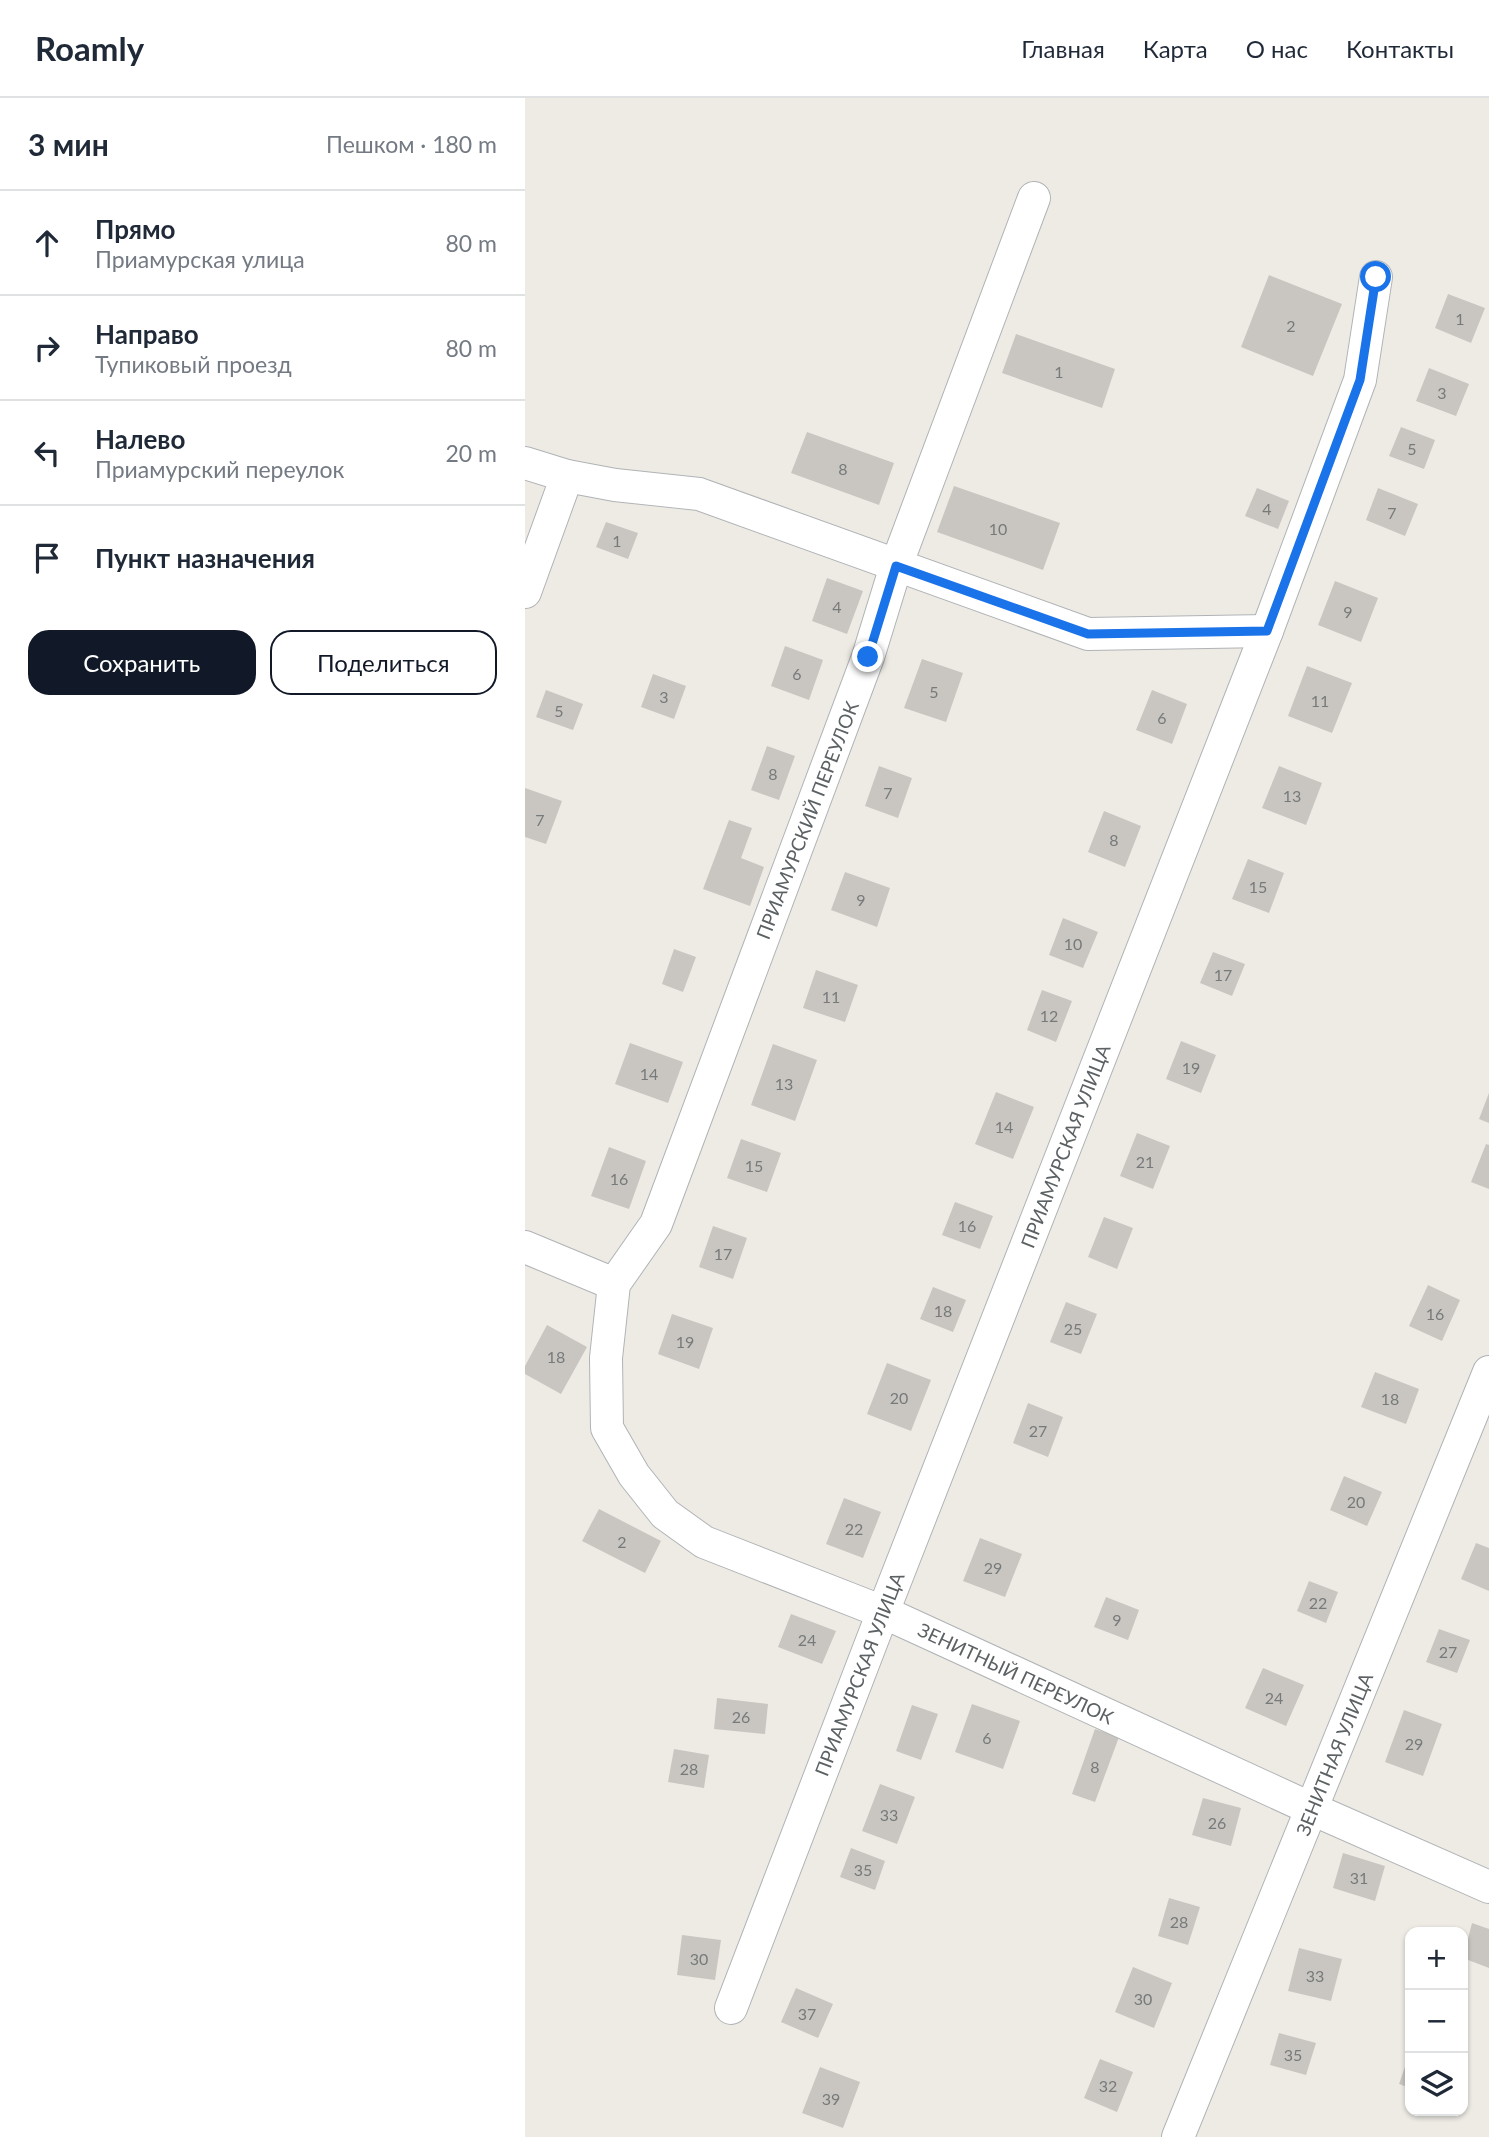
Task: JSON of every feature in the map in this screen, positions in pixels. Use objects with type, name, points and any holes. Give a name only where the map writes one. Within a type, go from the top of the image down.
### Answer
[{"type":"street","name":"ПРИАМУРСКИЙ ПЕРЕУЛОК","points":[[606,1358],[614,1284],[656,1224],[868,657],[896,566],[1034,198]]},
{"type":"street","name":"ПРИАМУРСКАЯ УЛИЦА","points":[[731,2008],[1267,631],[1360,380],[1376,277]]},
{"type":"street","points":[[525,463],[567,476],[699,494],[1088,634],[1267,631]]},
{"type":"street","points":[[525,592],[567,476]]},
{"type":"street","points":[[525,1247],[614,1284]]},
{"type":"street","name":"ЗЕНИТНЫЙ ПЕРЕУЛОК","points":[[606,1358],[607,1428],[634,1475],[665,1514],[704,1542],[883,1612],[1312,1809],[1489,1887]]},
{"type":"street","name":"ЗЕНИТНАЯ УЛИЦА","points":[[1178,2137],[1489,1372]]},
{"type":"building","points":[[1269,275],[1342,304],[1313,376],[1241,347]]},
{"type":"building","points":[[1448,294],[1485,308],[1471,343],[1435,328]]},
{"type":"building","points":[[1016,334],[1115,369],[1102,408],[1002,373]]},
{"type":"building","points":[[1429,368],[1469,384],[1456,416],[1416,401]]},
{"type":"building","points":[[1401,427],[1435,440],[1424,469],[1389,456]]},
{"type":"building","points":[[807,432],[894,463],[879,505],[791,473]]},
{"type":"building","points":[[954,486],[1060,523],[1043,570],[937,532]]},
{"type":"building","points":[[1257,488],[1289,501],[1278,529],[1245,516]]},
{"type":"building","points":[[1378,488],[1418,504],[1405,536],[1366,520]]},
{"type":"building","points":[[606,522],[638,533],[628,559],[596,547]]},
{"type":"building","points":[[827,578],[863,591],[847,634],[812,621]]},
{"type":"building","points":[[1335,581],[1378,598],[1361,642],[1318,625]]},
{"type":"building","points":[[785,646],[823,660],[809,700],[771,686]]},
{"type":"building","points":[[922,659],[963,673],[946,722],[904,708]]},
{"type":"building","points":[[1307,666],[1352,683],[1332,733],[1288,716]]},
{"type":"building","points":[[653,674],[686,686],[674,719],[641,707]]},
{"type":"building","points":[[546,690],[583,704],[573,730],[536,717]]},
{"type":"building","points":[[1152,690],[1187,704],[1172,744],[1136,730]]},
{"type":"building","points":[[767,746],[795,756],[779,800],[751,790]]},
{"type":"building","points":[[879,766],[912,778],[898,818],[865,806]]},
{"type":"building","points":[[1279,766],[1322,783],[1306,825],[1262,808]]},
{"type":"building","points":[[525,788],[562,801],[546,844],[525,837]]},
{"type":"building","points":[[1104,811],[1141,826],[1125,867],[1088,852]]},
{"type":"building","points":[[729,820],[752,828],[741,858],[764,867],[750,906],[703,889]]},
{"type":"building","points":[[1248,859],[1284,873],[1269,913],[1232,899]]},
{"type":"building","points":[[845,872],[890,888],[877,927],[831,910]]},
{"type":"building","points":[[1063,918],[1098,932],[1083,968],[1049,955]]},
{"type":"building","points":[[674,949],[696,957],[683,992],[662,984]]},
{"type":"building","points":[[1213,952],[1245,964],[1232,996],[1200,983]]},
{"type":"building","points":[[816,970],[858,985],[845,1022],[803,1008]]},
{"type":"building","points":[[1042,990],[1072,1001],[1056,1042],[1027,1030]]},
{"type":"building","points":[[1181,1041],[1216,1055],[1201,1093],[1166,1079]]},
{"type":"building","points":[[630,1043],[683,1062],[668,1103],[615,1084]]},
{"type":"building","points":[[773,1044],[817,1060],[795,1121],[751,1105]]},
{"type":"building","points":[[996,1092],[1034,1107],[1013,1159],[975,1144]]},
{"type":"building","points":[[1489,1093],[1489,1123],[1479,1119]]},
{"type":"building","points":[[1137,1133],[1170,1146],[1153,1189],[1120,1176]]},
{"type":"building","points":[[741,1139],[781,1153],[767,1192],[727,1178]]},
{"type":"building","points":[[1486,1144],[1489,1145],[1489,1189],[1471,1182]]},
{"type":"building","points":[[609,1147],[646,1161],[629,1209],[591,1196]]},
{"type":"building","points":[[955,1202],[993,1216],[980,1249],[942,1235]]},
{"type":"building","points":[[1104,1217],[1133,1228],[1117,1269],[1088,1257]]},
{"type":"building","points":[[713,1226],[747,1238],[733,1279],[699,1267]]},
{"type":"building","points":[[1428,1285],[1460,1300],[1442,1341],[1409,1326]]},
{"type":"building","points":[[933,1287],[966,1300],[953,1332],[920,1319]]},
{"type":"building","points":[[1066,1302],[1097,1314],[1081,1354],[1050,1342]]},
{"type":"building","points":[[672,1314],[713,1328],[699,1369],[658,1354]]},
{"type":"building","points":[[547,1325],[587,1347],[561,1394],[525,1374],[525,1366]]},
{"type":"building","points":[[887,1363],[931,1380],[911,1431],[867,1414]]},
{"type":"building","points":[[1375,1372],[1419,1389],[1406,1424],[1361,1407]]},
{"type":"building","points":[[1028,1403],[1063,1417],[1048,1457],[1013,1443]]},
{"type":"building","points":[[1344,1476],[1382,1492],[1367,1526],[1330,1510]]},
{"type":"building","points":[[844,1498],[881,1512],[863,1558],[826,1544]]},
{"type":"building","points":[[599,1509],[661,1541],[645,1573],[582,1541]]},
{"type":"building","points":[[980,1538],[1022,1554],[1005,1597],[963,1581]]},
{"type":"building","points":[[1476,1543],[1489,1548],[1489,1591],[1461,1579]]},
{"type":"building","points":[[1309,1581],[1338,1592],[1326,1623],[1297,1611]]},
{"type":"building","points":[[1106,1597],[1139,1610],[1128,1640],[1094,1627]]},
{"type":"building","points":[[791,1614],[836,1631],[822,1664],[778,1647]]},
{"type":"building","points":[[1439,1629],[1470,1640],[1457,1673],[1426,1662]]},
{"type":"building","points":[[1263,1668],[1304,1685],[1286,1726],[1245,1708]]},
{"type":"building","points":[[717,1698],[768,1704],[765,1734],[714,1729]]},
{"type":"building","points":[[972,1704],[1020,1721],[1003,1769],[955,1752]]},
{"type":"building","points":[[912,1705],[938,1714],[921,1760],[896,1751]]},
{"type":"building","points":[[1404,1710],[1442,1724],[1423,1776],[1385,1762]]},
{"type":"building","points":[[1095,1729],[1119,1737],[1095,1802],[1072,1794]]},
{"type":"building","points":[[674,1749],[709,1755],[704,1788],[668,1782]]},
{"type":"building","points":[[880,1784],[915,1797],[897,1844],[862,1831]]},
{"type":"building","points":[[1203,1798],[1241,1808],[1231,1846],[1192,1835]]},
{"type":"building","points":[[851,1848],[885,1861],[875,1890],[840,1877]]},
{"type":"building","points":[[1343,1853],[1385,1866],[1375,1901],[1333,1888]]},
{"type":"building","points":[[1169,1898],[1200,1907],[1188,1945],[1158,1936]]},
{"type":"building","points":[[1472,1923],[1489,1929],[1489,1968],[1468,1960],[1468,1939]]},
{"type":"building","points":[[682,1935],[721,1940],[715,1980],[677,1975]]},
{"type":"building","points":[[1299,1948],[1342,1959],[1331,2001],[1288,1991]]},
{"type":"building","points":[[1133,1967],[1172,1983],[1154,2028],[1115,2012]]},
{"type":"building","points":[[796,1988],[833,2004],[818,2038],[781,2022]]},
{"type":"building","points":[[1279,2033],[1316,2043],[1306,2075],[1270,2065]]},
{"type":"building","points":[[1100,2059],[1133,2072],[1117,2112],[1084,2098]]},
{"type":"building","points":[[820,2067],[860,2082],[843,2128],[802,2113]]},
{"type":"building","points":[[1405,2067],[1405,2086],[1399,2084]]},
{"type":"route","points":[[868,657],[896,566],[1088,634],[1267,631],[1360,380],[1376,277]]}]
